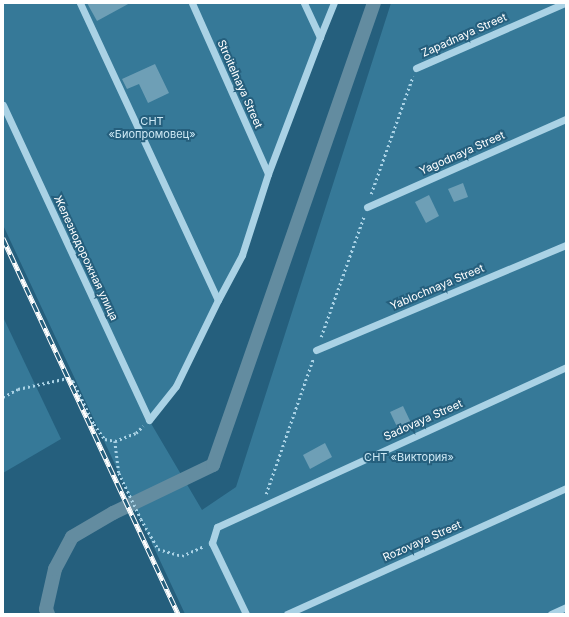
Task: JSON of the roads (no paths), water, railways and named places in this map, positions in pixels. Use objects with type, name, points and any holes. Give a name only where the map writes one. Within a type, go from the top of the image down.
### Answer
[{"type":"street","points":[[80,3],[218,300]]},
{"type":"street","name":"Stroitelnaya Street","points":[[192,3],[268,174]]},
{"type":"street","points":[[304,3],[320,37]]},
{"type":"street","points":[[218,300],[242,255],[268,174],[334,3]]},
{"type":"street","name":"Zapadnaya Street","points":[[416,68],[565,3]]},
{"type":"street","name":"Железнодорожная улица","points":[[3,105],[149,420],[176,386],[218,300]]},
{"type":"street","name":"Yagodnaya Street","points":[[366,207],[566,119]]},
{"type":"street","name":"Yablochnaya Street","points":[[316,350],[566,244]]},
{"type":"street","name":"Sadovaya Street","points":[[246,614],[212,542],[217,527],[566,367]]},
{"type":"street","name":"Rozovaya Street","points":[[287,614],[566,488]]},
{"type":"street","points":[[551,614],[566,607]]},
{"type":"waterway","points":[[48,614],[46,609],[55,569],[72,537],[113,513],[213,465],[374,3]]},
{"type":"railway","points":[[3,238],[178,614]]},
{"type":"park label","name":"СНТ «Биопромовец»","points":[[152,128]]},
{"type":"park label","name":"СНТ «Виктория»","points":[[409,457]]}]
